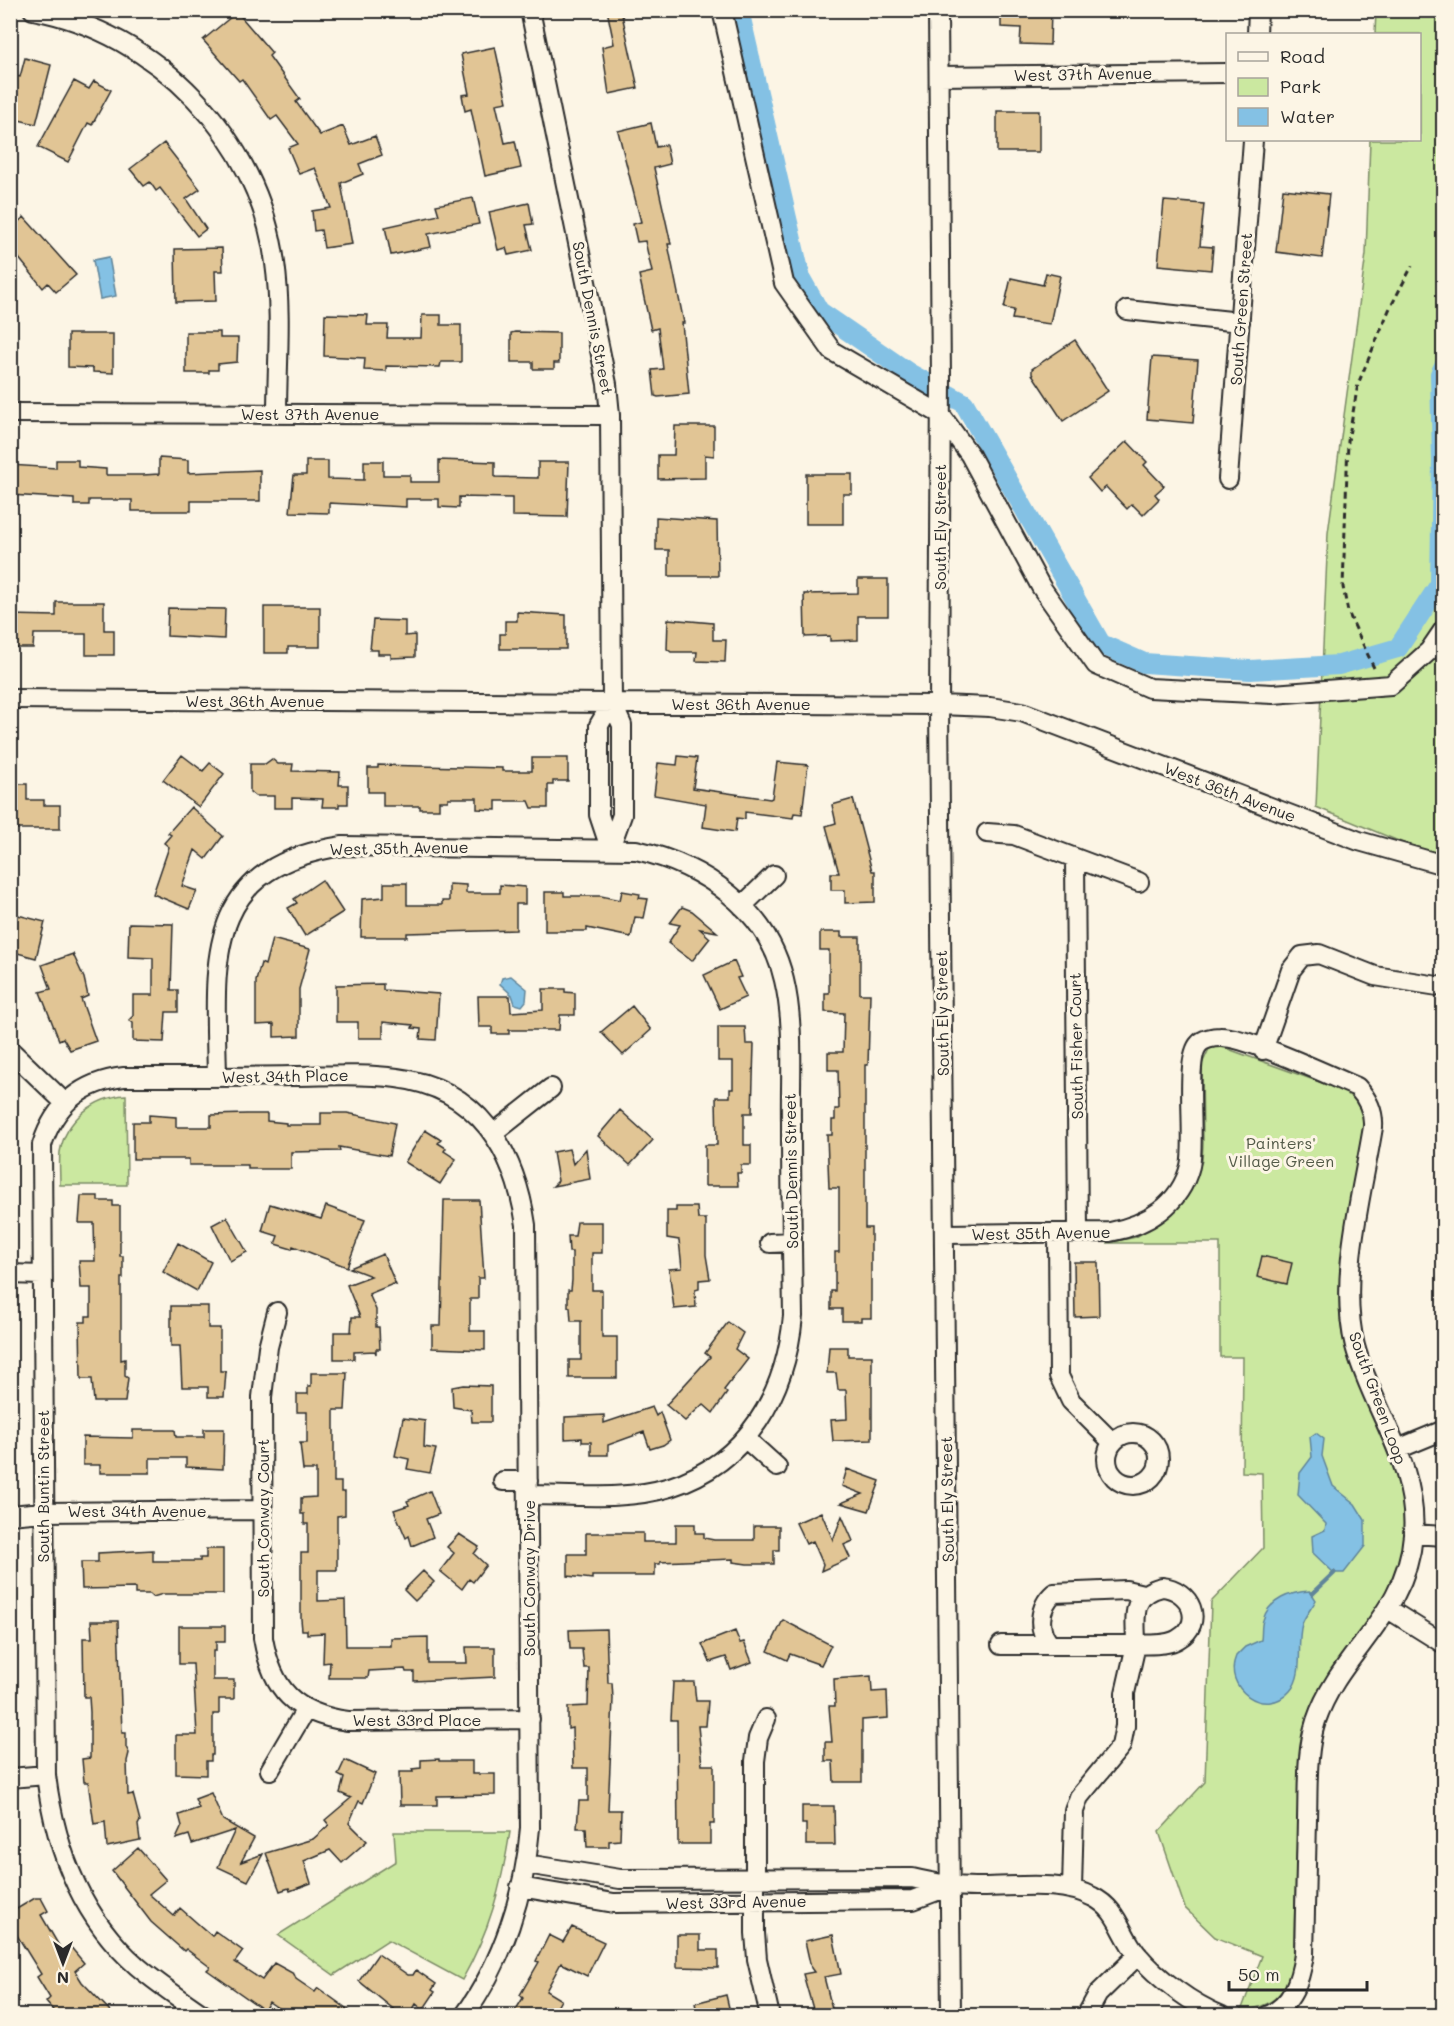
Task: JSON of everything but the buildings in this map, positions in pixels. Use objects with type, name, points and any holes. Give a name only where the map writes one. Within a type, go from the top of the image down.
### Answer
[{"type":"street","points":[[33,10],[93,29],[144,56],[177,81],[197,100],[236,149],[261,207],[275,262],[278,287],[277,414]]},
{"type":"street","name":"South Dennis Street","points":[[530,10],[603,352],[610,415],[612,703],[599,725],[599,816],[610,848]]},
{"type":"street","points":[[722,10],[784,284],[832,351],[940,407],[970,455],[1041,587],[1096,665],[1149,688],[1274,694],[1391,685],[1430,651],[1443,629]]},
{"type":"street","name":"South Ely Street","points":[[938,10],[941,379],[939,705],[951,2016]]},
{"type":"street","points":[[1257,33],[1258,10]]},
{"type":"street","name":"West 37th Avenue","points":[[939,76],[1226,73]]},
{"type":"street","name":"South Green Street","points":[[1228,479],[1253,141]]},
{"type":"street","points":[[1126,310],[1240,322]]},
{"type":"street","name":"West 37th Avenue","points":[[10,413],[610,415]]},
{"type":"street","name":"West 36th Avenue","points":[[10,699],[990,707],[1023,712],[1359,841],[1443,865]]},
{"type":"street","points":[[987,833],[1014,836],[1139,882]]},
{"type":"street","name":"West 35th Avenue","points":[[217,1077],[216,974],[225,928],[239,899],[253,881],[270,868],[312,850],[343,846],[636,850],[669,858],[697,870],[742,906]]},
{"type":"street","name":"South Fisher Court","points":[[1075,859],[1078,1233]]},
{"type":"street","points":[[742,906],[774,875]]},
{"type":"street","name":"South Dennis Street","points":[[742,906],[771,945],[784,979],[788,1002],[793,1316],[787,1360],[770,1403],[745,1438]]},
{"type":"street","points":[[1263,1050],[1291,970],[1302,956],[1318,954],[1375,976],[1443,987]]},
{"type":"street","name":"South Green Loop","points":[[1166,1207],[1184,1183],[1190,1165],[1192,1061],[1199,1044],[1208,1039],[1220,1037],[1263,1050],[1357,1087],[1365,1095],[1372,1110],[1374,1127],[1349,1274],[1348,1300],[1356,1347],[1398,1449],[1413,1503],[1413,1534],[1409,1558],[1388,1609],[1342,1673],[1316,1720],[1308,1762],[1304,1955],[1301,1976],[1293,1993],[1282,2007],[1267,2016]]},
{"type":"street","points":[[10,1050],[64,1102]]},
{"type":"street","name":"West 34th Place","points":[[64,1102],[84,1087],[107,1079],[372,1075],[398,1078],[441,1089],[462,1102],[494,1133]]},
{"type":"street","points":[[494,1133],[551,1088]]},
{"type":"street","name":"South Buntin Street","points":[[64,1102],[50,1124],[42,1144],[41,1275],[46,1775],[57,1838],[70,1872],[97,1922],[137,1966],[204,2016]]},
{"type":"street","name":"South Conway Drive","points":[[464,2016],[505,1937],[526,1864],[530,1828],[526,1225],[516,1178],[494,1133]]},
{"type":"street","name":"West 35th Avenue","points":[[945,1234],[1110,1233],[1129,1229],[1155,1217],[1166,1207]]},
{"type":"street","points":[[1058,1233],[1059,1376],[1071,1401],[1112,1442]]},
{"type":"street","points":[[770,1243],[792,1242]]},
{"type":"street","points":[[10,1274],[41,1275]]},
{"type":"street","name":"South Conway Court","points":[[277,1312],[268,1347],[262,1397],[263,1638],[276,1683],[289,1697],[306,1709]]},
{"type":"street","points":[[1398,1449],[1443,1430]]},
{"type":"street","points":[[503,1481],[528,1488],[616,1494],[670,1487],[708,1468],[745,1438],[777,1467]]},
{"type":"street","name":"West 34th Avenue","points":[[10,1515],[43,1512],[263,1510]]},
{"type":"street","points":[[1413,1534],[1443,1536]]},
{"type":"street","points":[[1001,1645],[1051,1645],[1136,1645],[1178,1639],[1190,1626],[1192,1616],[1187,1598],[1180,1591],[1162,1587],[1143,1594],[1126,1590],[1054,1593],[1042,1611],[1043,1635],[1051,1645]]},
{"type":"street","points":[[1143,1594],[1136,1608],[1136,1645],[1125,1694],[1125,1726],[1121,1746],[1079,1797],[1074,1811],[1072,1889],[1096,1898],[1109,1909],[1119,1920],[1138,1955],[1176,1988],[1222,2016]]},
{"type":"street","points":[[1388,1609],[1443,1644]]},
{"type":"street","points":[[270,1770],[306,1709]]},
{"type":"street","name":"West 33rd Place","points":[[306,1709],[325,1718],[348,1721],[530,1719]]},
{"type":"street","points":[[766,1719],[758,1738],[755,1761],[755,1901],[756,1959],[770,2016]]},
{"type":"street","points":[[10,1778],[46,1775]]},
{"type":"street","name":"West 33rd Avenue","points":[[526,1864],[620,1879],[912,1878],[951,1886],[1072,1889]]},
{"type":"street","name":"West 33rd Avenue","points":[[520,1887],[614,1903],[913,1900],[951,1886]]},
{"type":"street","points":[[1086,2016],[1098,1994],[1138,1955]]},
{"type":"path","points":[[1378,677],[1348,612],[1342,587],[1348,441],[1358,384],[1389,310],[1412,266]]},
{"type":"path","points":[[10,2007],[19,2016]]},
{"type":"green space","points":[[1376,11],[1443,11],[1443,855],[1430,854],[1316,807],[1328,533],[1366,254],[1370,141],[1421,141],[1421,33],[1375,33]]},
{"type":"green space","name":"Painters' Village Green","points":[[1217,1045],[1350,1093],[1360,1102],[1365,1122],[1342,1256],[1339,1309],[1348,1358],[1391,1457],[1404,1508],[1404,1534],[1400,1556],[1385,1594],[1319,1690],[1305,1732],[1299,1765],[1293,1970],[1285,1987],[1274,1999],[1260,2007],[1241,2011],[1262,1956],[1215,1937],[1185,1908],[1159,1832],[1205,1782],[1211,1602],[1263,1548],[1262,1473],[1242,1472],[1243,1357],[1220,1357],[1220,1243],[1107,1243],[1136,1237],[1163,1220],[1194,1179],[1202,1161],[1202,1064],[1209,1049]]},
{"type":"green space","points":[[126,1095],[127,1185],[60,1185],[60,1152],[68,1129],[93,1105],[103,1100]]},
{"type":"green space","points":[[394,1832],[510,1832],[503,1872],[493,1908],[480,1944],[462,1980],[388,1940],[334,1975],[278,1935],[396,1861]]},
{"type":"water","points":[[109,257],[116,296],[100,299],[93,260]]},
{"type":"water","points":[[511,976],[527,989],[526,1001],[522,1006],[515,1004],[512,995],[500,984],[502,978]]},
{"type":"water","points":[[1316,1433],[1324,1439],[1322,1456],[1333,1486],[1355,1504],[1365,1520],[1365,1546],[1344,1573],[1334,1573],[1313,1553],[1312,1536],[1325,1530],[1326,1524],[1298,1495],[1300,1473],[1312,1457],[1310,1437]]},
{"type":"water","points":[[1310,1591],[1316,1600],[1300,1632],[1299,1668],[1295,1684],[1280,1699],[1269,1702],[1258,1701],[1248,1696],[1240,1689],[1235,1679],[1233,1668],[1236,1656],[1245,1647],[1261,1640],[1263,1620],[1275,1602],[1288,1595]]},
{"type":"waterway","points":[[739,10],[801,279],[819,311],[909,373],[964,403],[1101,644],[1144,663],[1250,670],[1339,665],[1398,648],[1440,584],[1442,461],[1440,374],[1444,366]]},
{"type":"waterway","points":[[1313,1593],[1334,1573]]}]
